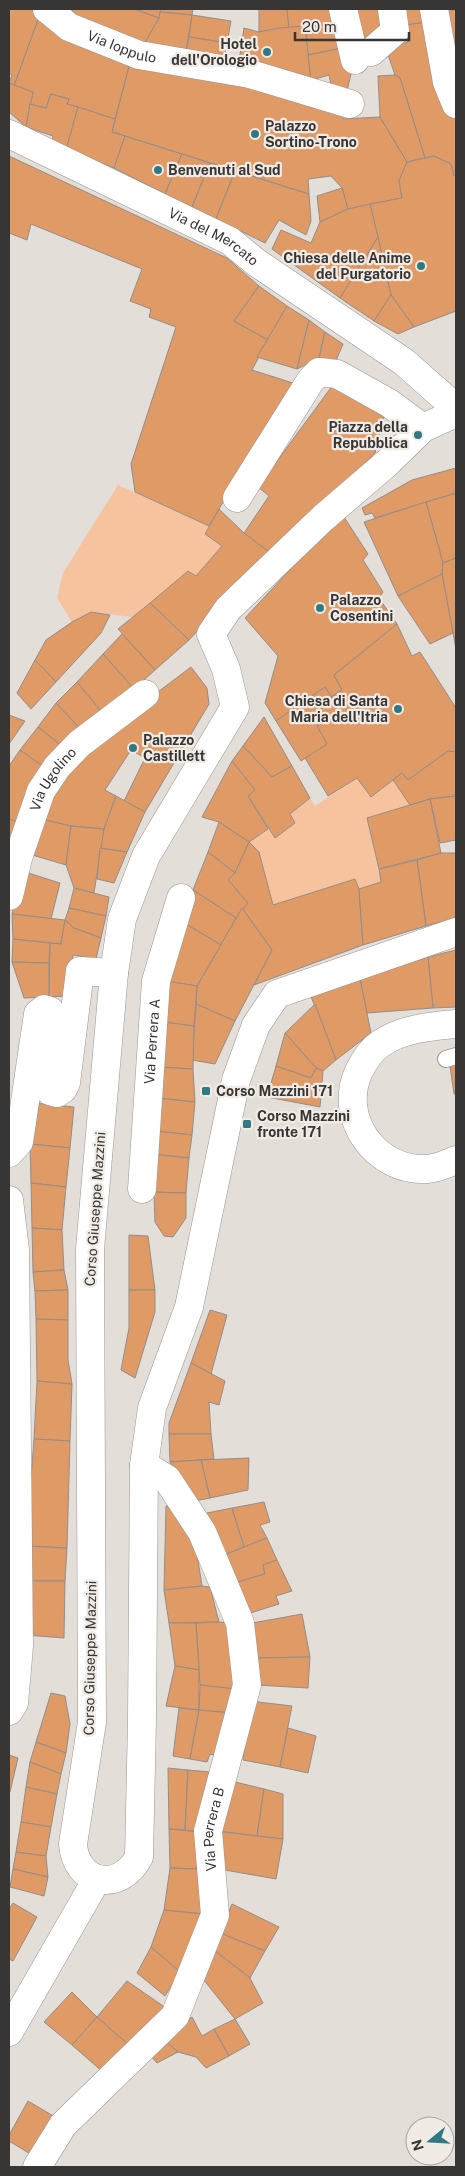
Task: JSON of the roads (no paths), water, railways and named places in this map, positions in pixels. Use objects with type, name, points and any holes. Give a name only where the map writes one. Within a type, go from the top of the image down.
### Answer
[{"type":"street","name":"Via Ioppulo","points":[[47,9],[68,27],[139,55],[250,74],[350,104]]},
{"type":"street","points":[[343,9],[363,56],[395,31],[392,9]]},
{"type":"street","points":[[434,9],[456,104]]},
{"type":"street","name":"Via del Mercato","points":[[13,132],[230,241],[258,263],[404,362],[456,408]]},
{"type":"street","points":[[237,498],[311,380],[320,372],[336,374],[389,404],[423,428],[456,413]]},
{"type":"street","name":"Corso Giuseppe Mazzini","points":[[97,1879],[87,1874],[78,1864],[73,1844],[92,1722],[90,1249],[114,973],[122,919],[146,856],[236,707],[226,669],[211,634],[228,608],[423,428]]},
{"type":"street","name":"Via Ugolino","points":[[9,896],[18,858],[41,791],[57,767],[79,744],[145,694]]},
{"type":"street","name":"Via Perrera A","points":[[142,1189],[156,981],[182,898]]},
{"type":"street","points":[[9,2032],[97,1879],[112,1880],[121,1877],[129,1872],[139,1857],[144,1465],[152,1408],[189,1307],[236,1080],[256,1025],[277,994],[456,932]]},
{"type":"street","points":[[9,1154],[19,1142],[38,1014],[44,1009],[50,1011],[52,1016],[44,1082],[50,1091],[57,1093],[64,1089],[66,1083],[80,971],[114,973]]},
{"type":"street","points":[[456,1024],[414,1030],[395,1035],[378,1045],[363,1061],[356,1077],[352,1098],[354,1118],[365,1140],[374,1150],[394,1163],[427,1169],[440,1167],[456,1160]]},
{"type":"street","points":[[9,1200],[15,1250],[19,1646],[14,1703],[9,1711]]},
{"type":"street","name":"Via Perrera B","points":[[37,2167],[63,2125],[174,2016],[215,1915],[208,1831],[247,1685],[240,1623],[202,1532],[167,1479],[144,1465]]},
{"type":"place","name":"Hotel dell'Orologio","points":[[267,52]]},
{"type":"place","name":"Palazzo Sortino-Trono","points":[[255,134]]},
{"type":"place","name":"Benvenuti al Sud","points":[[158,170]]},
{"type":"place","name":"Chiesa delle Anime del Purgatorio","points":[[421,266]]},
{"type":"place","name":"Piazza della Repubblica","points":[[418,435]]},
{"type":"place","name":"Palazzo Cosentini","points":[[320,608]]},
{"type":"place","name":"Chiesa di Santa Maria dell'Itria","points":[[398,709]]},
{"type":"place","name":"Palazzo Castillett","points":[[133,748]]},
{"type":"place","name":"Corso Mazzini 171","points":[[206,1091]]},
{"type":"place","name":"Corso Mazzini fronte 171","points":[[247,1124]]}]
